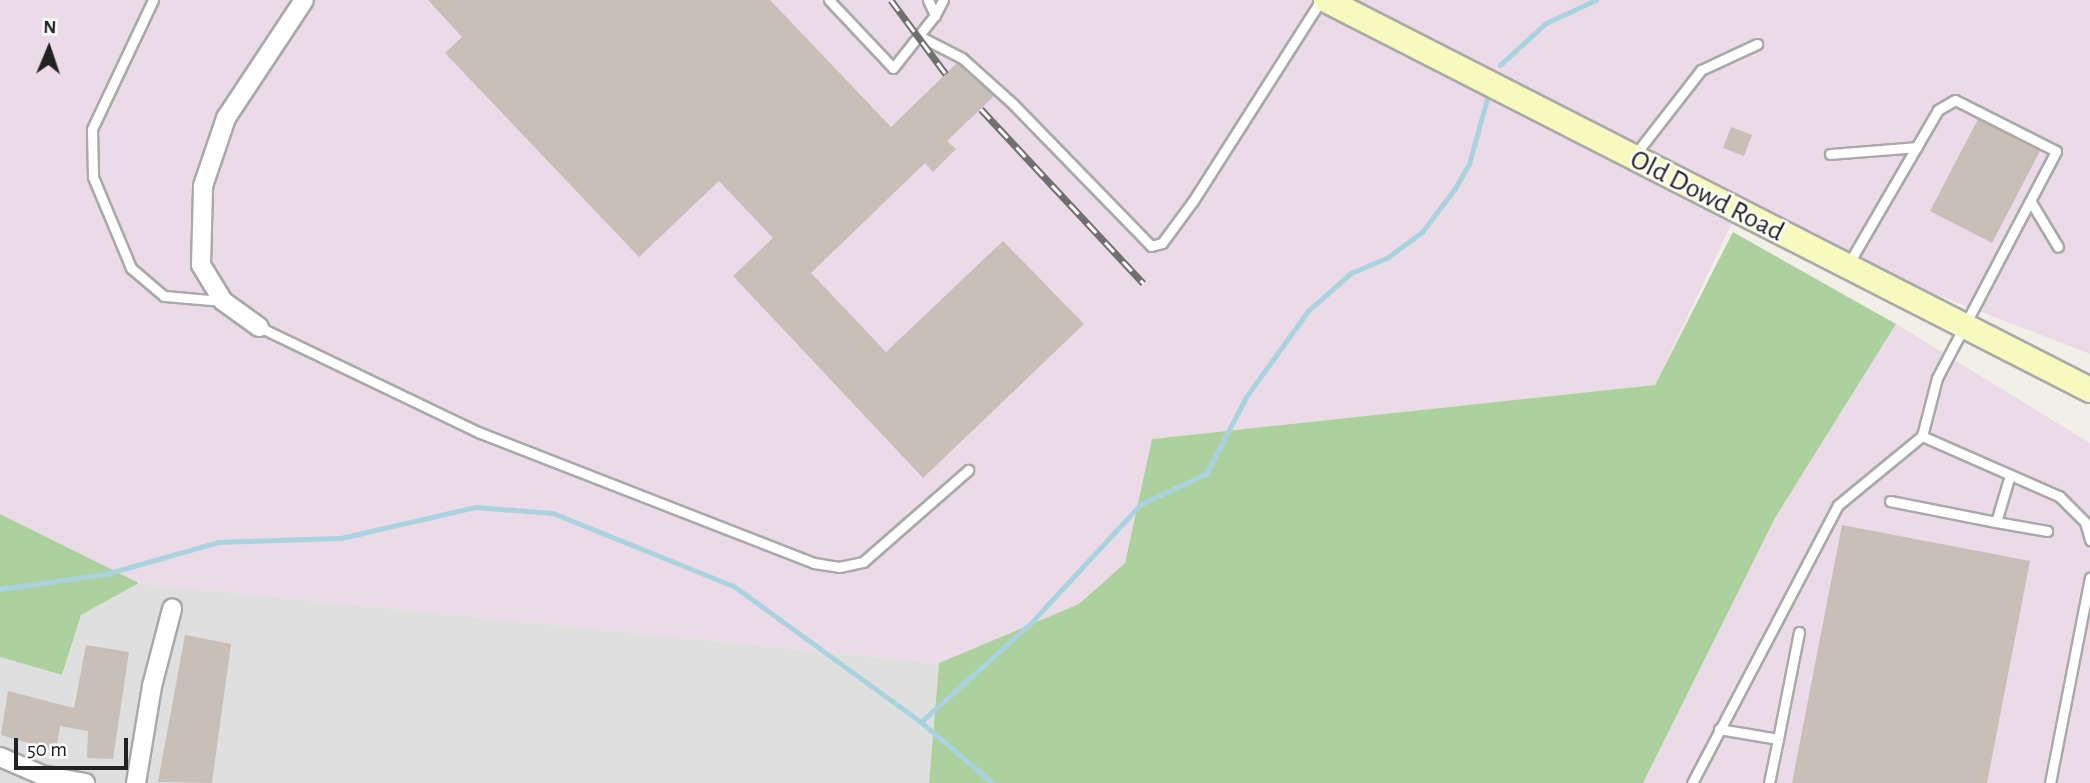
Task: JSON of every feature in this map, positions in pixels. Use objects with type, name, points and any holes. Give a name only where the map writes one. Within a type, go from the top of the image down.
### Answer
[{"type":"street","points":[[259,327],[223,301],[201,265],[198,244],[207,166],[242,91],[304,0]]},
{"type":"street","name":"Old Dowd Road","points":[[1323,0],[2090,390]]},
{"type":"street","points":[[136,783],[152,686],[172,609]]},
{"type":"street","points":[[0,757],[42,775],[85,783]]},
{"type":"lane","points":[[153,0],[92,129],[93,177],[131,268],[164,296],[223,301]]},
{"type":"lane","points":[[829,0],[893,68],[921,37],[943,0]]},
{"type":"lane","points":[[928,0],[935,15]]},
{"type":"lane","points":[[921,37],[961,58],[1003,95],[1151,246],[1163,243],[1194,201],[1323,0]]},
{"type":"lane","points":[[1633,158],[1701,70],[1756,44]]},
{"type":"lane","points":[[1692,783],[1838,505],[1923,436],[1937,378],[2056,151],[1955,100],[1938,110],[1847,268]]},
{"type":"lane","points":[[1830,154],[1917,147]]},
{"type":"lane","points":[[2031,202],[2058,247]]},
{"type":"lane","points":[[259,327],[478,432],[814,563],[839,567],[863,562],[968,470]]},
{"type":"lane","points":[[1923,436],[2059,496],[2085,522],[2090,540]]},
{"type":"lane","points":[[1996,522],[2010,475]]},
{"type":"lane","points":[[1890,501],[2047,531]]},
{"type":"lane","points":[[2050,783],[2090,578]]},
{"type":"lane","points":[[1769,783],[1800,632]]},
{"type":"lane","points":[[1719,729],[1778,739]]},
{"type":"shaded area","points":[[0,0],[2090,0],[2090,354],[1904,282],[1743,200],[1655,385],[1152,439],[1125,563],[1079,604],[939,663],[139,583],[0,514]]},
{"type":"shaded area","points":[[1896,324],[2090,443],[2090,783],[1643,783],[1775,518]]},
{"type":"shaded area","points":[[139,583],[939,663],[929,783],[0,783],[0,657],[62,675],[81,615]]},
{"type":"green space","points":[[1733,232],[1896,324],[1775,518],[1643,783],[929,783],[939,663],[1079,604],[1125,563],[1152,439],[1655,385]]},
{"type":"green space","points":[[0,514],[139,583],[81,615],[62,675],[0,657]]},
{"type":"building","points":[[428,0],[770,0],[891,127],[957,63],[994,96],[947,141],[956,149],[933,172],[925,163],[811,273],[886,352],[1003,241],[1084,324],[923,478],[733,276],[773,238],[719,181],[639,257],[445,53],[462,37]]},
{"type":"building","points":[[1978,119],[2040,151],[1992,243],[1930,211]]},
{"type":"building","points":[[1731,127],[1752,135],[1744,156],[1723,148]]},
{"type":"building","points":[[1842,525],[2030,561],[1987,783],[1792,783]]},
{"type":"building","points":[[185,635],[231,644],[212,783],[158,782]]},
{"type":"building","points":[[86,645],[129,652],[113,759],[87,758],[88,731],[60,726],[56,751],[1,735],[8,691],[74,708]]},
{"type":"waterway","points":[[1500,65],[1546,23],[1596,0]]},
{"type":"waterway","points":[[921,722],[1031,623],[1141,504],[1206,474],[1246,397],[1308,311],[1351,273],[1387,258],[1422,232],[1454,190],[1469,164],[1487,99]]},
{"type":"waterway","points":[[0,589],[106,574],[218,542],[341,538],[475,507],[553,513],[734,586],[921,722],[993,783]]},
{"type":"railway","points":[[891,0],[946,74]]},
{"type":"railway","points":[[981,109],[1143,283]]}]
